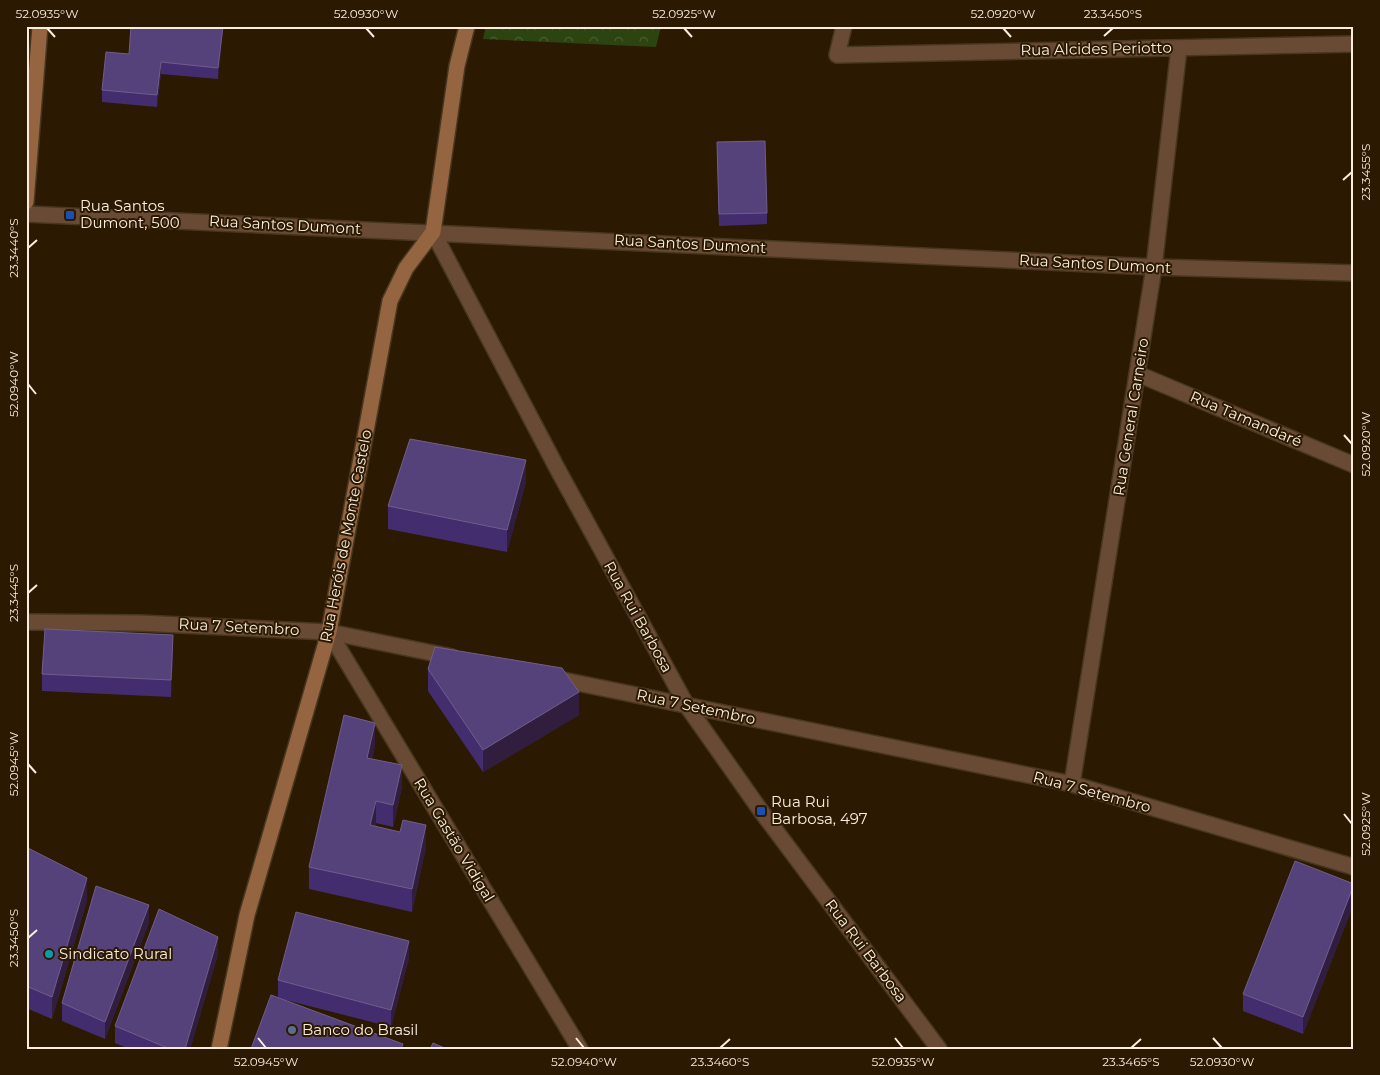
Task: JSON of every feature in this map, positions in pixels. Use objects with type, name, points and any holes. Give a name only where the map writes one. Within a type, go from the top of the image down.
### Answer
[{"type":"main road","points":[[26,202],[40,26]]},
{"type":"main road","name":"Rua Heróis de Monte Castelo","points":[[219,1049],[247,915],[329,632],[390,301],[406,268],[433,232],[457,66],[467,26]]},
{"type":"street","name":"Rua Alcides Periotto","points":[[844,26],[838,55],[1354,44]]},
{"type":"street","name":"Rua General Carneiro","points":[[1072,784],[1154,267],[1179,48]]},
{"type":"street","name":"Rua Santos Dumont","points":[[26,214],[1154,267],[1354,274]]},
{"type":"street","name":"Rua Rui Barbosa","points":[[433,232],[558,470],[687,706],[761,811],[939,1049]]},
{"type":"street","name":"Rua Tamandaré","points":[[1138,374],[1354,464]]},
{"type":"street","name":"Rua 7 Setembro","points":[[26,622],[139,622],[329,632],[464,660]]},
{"type":"street","name":"Rua Gastão Vidigal","points":[[329,632],[580,1049]]},
{"type":"street","name":"Rua 7 Setembro","points":[[542,676],[1072,784],[1354,867]]},
{"type":"green space","points":[[486,26],[661,26],[656,47],[483,39]]},
{"type":"building","points":[[131,26],[223,26],[218,68],[161,62],[157,95],[102,90],[106,52],[129,54]]},
{"type":"building","points":[[765,141],[767,213],[719,214],[717,142]]},
{"type":"building","points":[[410,439],[526,460],[507,530],[388,506]]},
{"type":"building","points":[[45,629],[173,635],[171,680],[42,674]]},
{"type":"building","points":[[435,647],[562,668],[579,692],[483,750],[428,669]]},
{"type":"building","points":[[344,715],[375,723],[367,758],[402,765],[393,805],[376,801],[370,825],[400,832],[403,820],[426,825],[412,889],[309,867]]},
{"type":"building","name":"Sindicato Rural","points":[[26,847],[87,878],[52,997],[26,986]]},
{"type":"building","points":[[1295,861],[1354,884],[1303,1017],[1243,994]]},
{"type":"building","points":[[96,886],[149,905],[105,1022],[62,1003]]},
{"type":"building","points":[[159,909],[218,937],[185,1049],[170,1049],[115,1026]]},
{"type":"building","points":[[296,912],[409,941],[391,1010],[278,980]]},
{"type":"building","points":[[271,995],[403,1044],[401,1049],[251,1049]]},
{"type":"building","points":[[433,1043],[447,1049],[430,1049]]},
{"type":"place","name":"Rua Santos Dumont, 500","points":[[70,215]]},
{"type":"place","name":"Rua Rui Barbosa, 497","points":[[761,811]]},
{"type":"place","name":"Sindicato Rural","points":[[49,954]]},
{"type":"place","name":"Banco do Brasil","points":[[292,1030]]}]
